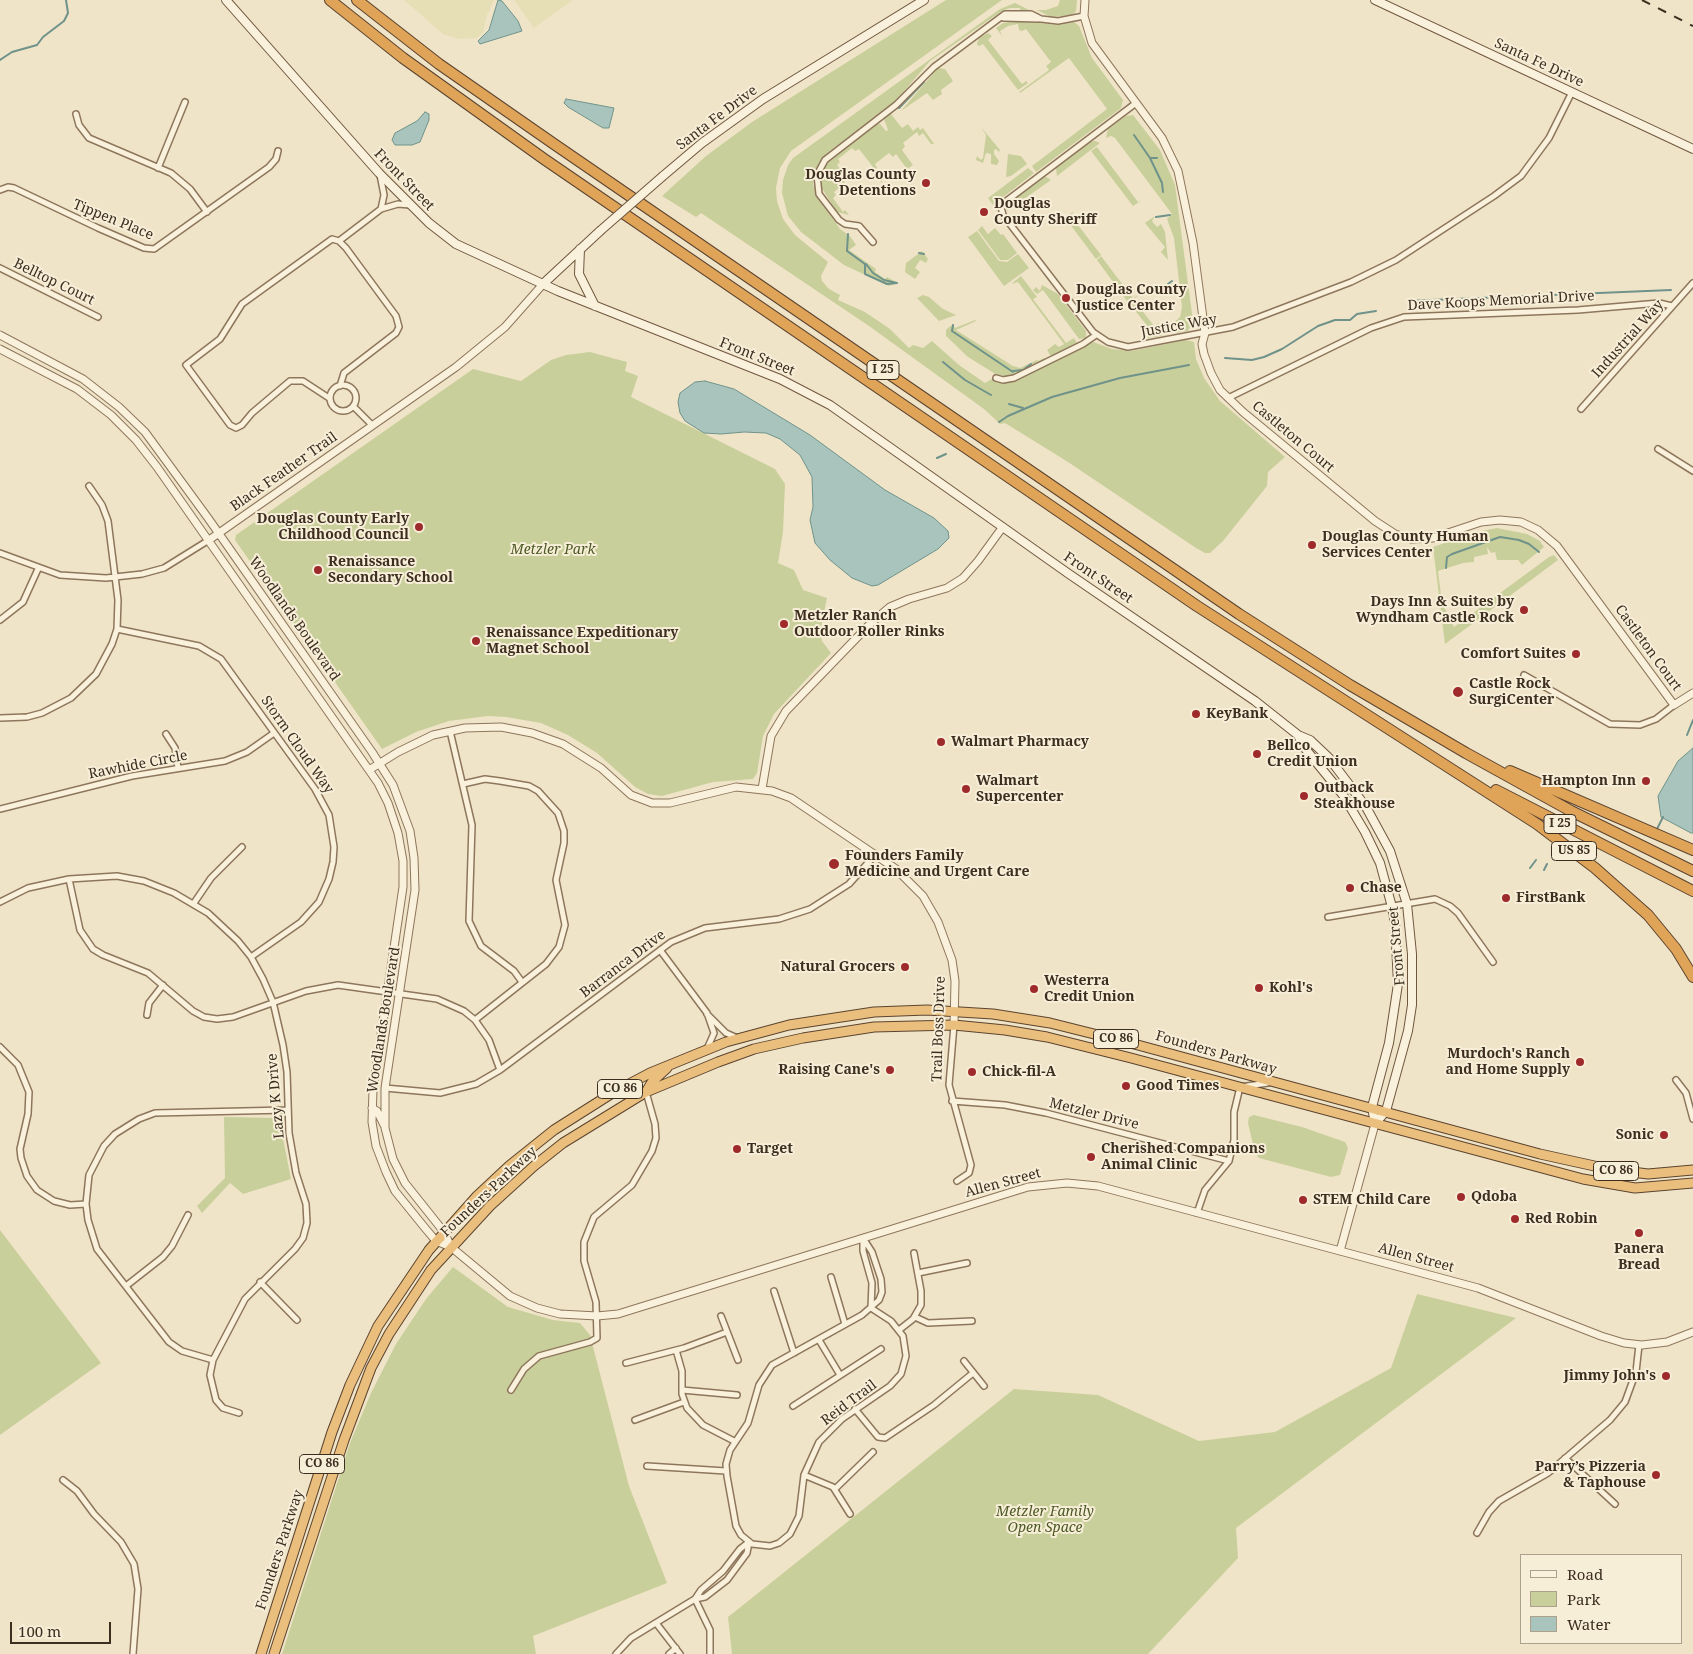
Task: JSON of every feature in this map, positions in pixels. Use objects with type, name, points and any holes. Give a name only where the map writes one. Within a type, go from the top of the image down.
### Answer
[{"type":"highway","name":"I 25","points":[[330,0],[411,64],[544,159],[1197,606],[1294,670],[1429,754],[1521,804],[1693,890]]},
{"type":"highway","name":"I 25","points":[[357,0],[440,64],[554,144],[1207,592],[1350,685],[1466,754],[1571,811],[1693,871]]},
{"type":"highway","name":"US 85","points":[[1429,754],[1537,824],[1629,896],[1662,930],[1693,978]]},
{"type":"highway","points":[[1466,754],[1693,850]]},
{"type":"highway","name":"Founders Parkway","points":[[261,1654],[329,1441],[350,1385],[388,1308],[436,1241],[508,1166],[554,1130],[614,1092],[672,1063],[737,1038],[789,1025],[840,1016],[897,1011],[955,1011],[994,1014],[1050,1024],[1134,1044],[1540,1154],[1616,1171],[1648,1174],[1693,1170]]},
{"type":"highway","name":"Founders Parkway","points":[[274,1654],[344,1440],[371,1368],[411,1298],[451,1247],[534,1166],[594,1122],[646,1092],[699,1068],[754,1050],[803,1038],[874,1027],[954,1025],[1047,1037],[1584,1178],[1634,1188],[1693,1183]]},
{"type":"highway","points":[[646,1092],[652,1082],[672,1063]]},
{"type":"main road","name":"Front Street","points":[[226,0],[379,173],[429,224],[456,244],[595,306],[780,379],[813,396],[859,425],[1002,528],[1255,700],[1298,735],[1310,740],[1329,758],[1366,806],[1390,851],[1407,904],[1412,954],[1412,1005],[1408,1031],[1386,1111],[1375,1124]]},
{"type":"main road","name":"Santa Fe Drive","points":[[544,283],[663,176],[710,137],[762,99],[924,0]]},
{"type":"main road","name":"Santa Fe Drive","points":[[1375,0],[1693,149]]},
{"type":"main road","points":[[580,249],[578,274],[595,306]]},
{"type":"main road","name":"Front Street","points":[[1298,735],[1303,746],[1344,795],[1366,832],[1380,864],[1392,907],[1398,964],[1396,1005],[1389,1043],[1372,1107],[1375,1124]]},
{"type":"street","name":"Castleton Court","points":[[1085,0],[1084,16],[1089,36],[1098,53],[1166,145],[1182,182],[1193,243],[1205,333],[1202,344],[1207,364],[1215,381],[1228,398],[1375,521],[1395,534],[1412,539],[1432,538],[1481,522],[1500,520],[1521,522],[1544,533],[1561,552],[1674,705]]},
{"type":"street","points":[[873,242],[859,226],[845,224],[839,220],[822,198],[817,184],[820,167],[830,156],[896,105],[934,67],[1003,18],[1005,14],[1030,14],[1058,21],[1084,16]]},
{"type":"street","name":"Justice Way","points":[[1136,103],[1005,202],[1001,207],[1004,215],[1096,335],[1112,344],[1128,347],[1239,325],[1350,282],[1396,260],[1494,196],[1526,170],[1549,138],[1572,92]]},
{"type":"street","points":[[158,168],[186,102]]},
{"type":"street","points":[[76,114],[79,125],[89,138],[171,173],[186,184],[207,212]]},
{"type":"street","name":"Tippen Place","points":[[0,190],[8,187],[14,188],[84,222],[152,249],[164,243],[272,164],[278,151]]},
{"type":"street","points":[[379,173],[383,188],[382,209]]},
{"type":"street","points":[[340,386],[353,390],[356,398],[353,406],[341,411],[333,407],[329,398],[303,381],[290,381],[252,413],[242,425],[236,428],[230,425],[186,365],[220,339],[236,311],[247,299],[328,240],[339,241],[382,209],[398,204],[410,205]]},
{"type":"street","points":[[329,398],[333,390],[340,386],[344,373],[396,333],[399,327],[396,316],[339,241]]},
{"type":"street","name":"Belltop Court","points":[[0,268],[98,317]]},
{"type":"street","name":"Black Feather Trail","points":[[0,553],[38,569],[70,577],[116,578],[164,568],[208,540],[448,372],[496,335],[544,283]]},
{"type":"street","name":"Industrial Way","points":[[1581,409],[1693,283]]},
{"type":"street","name":"Dave Koops Memorial Drive","points":[[1228,398],[1364,331],[1404,317],[1578,310],[1659,303],[1672,306]]},
{"type":"street","name":"Woodlands Boulevard","points":[[0,335],[77,375],[120,406],[156,446],[379,763],[402,807],[410,831],[414,858],[414,902],[385,1088],[385,1128],[393,1159],[404,1182],[444,1232],[451,1247]]},
{"type":"street","points":[[996,378],[1002,380],[1014,378],[1086,342],[1096,335]]},
{"type":"street","name":"Woodlands Boulevard","points":[[0,349],[77,389],[111,416],[147,453],[369,770],[391,812],[402,861],[402,900],[372,1108],[376,1146],[390,1182],[411,1212],[436,1241],[451,1247]]},
{"type":"street","points":[[353,406],[372,425]]},
{"type":"street","points":[[1658,449],[1693,471]]},
{"type":"street","points":[[0,718],[27,717],[42,713],[71,698],[96,674],[105,661],[117,629],[116,578],[108,521],[102,505],[89,486]]},
{"type":"street","points":[[762,789],[771,736],[786,711],[885,611],[904,600],[947,588],[963,578],[1002,528]]},
{"type":"street","points":[[0,620],[15,611],[23,602],[38,569]]},
{"type":"street","name":"Storm Cloud Way","points":[[117,629],[193,644],[214,653],[228,667],[326,809],[332,832],[333,862],[325,890],[310,912],[290,930],[251,957]]},
{"type":"street","points":[[1524,675],[1594,717],[1613,725],[1626,726],[1651,721],[1693,693]]},
{"type":"street","name":"Trail Boss Drive","points":[[369,770],[415,743],[450,731],[474,727],[517,729],[549,738],[577,751],[601,768],[631,794],[652,804],[670,803],[723,789],[762,789],[800,802],[876,854],[914,886],[934,914],[952,960],[955,981],[955,1011],[949,1067],[952,1101],[971,1165],[969,1173],[957,1182]]},
{"type":"street","points":[[450,731],[473,835],[468,911],[472,932],[481,946],[514,971],[522,982]]},
{"type":"street","name":"Rawhide Circle","points":[[0,809],[124,778],[237,758],[274,733]]},
{"type":"street","points":[[166,734],[175,748],[178,768]]},
{"type":"street","points":[[463,784],[485,779],[529,786],[546,798],[561,821],[564,843],[556,880],[565,925],[563,940],[546,964],[475,1020]]},
{"type":"street","points":[[194,903],[211,878],[242,847]]},
{"type":"street","name":"Barranca Drive","points":[[385,1088],[452,1092],[476,1084],[500,1070],[680,937],[705,928],[779,919],[810,909],[849,884],[876,854]]},
{"type":"street","name":"Lazy K Drive","points":[[0,902],[28,888],[69,879],[117,876],[163,887],[194,903],[230,933],[251,957],[273,1002],[287,1072],[287,1110],[293,1157],[306,1204],[307,1223],[303,1238],[295,1249],[245,1299],[213,1360],[210,1375],[216,1400],[223,1408],[239,1413]]},
{"type":"street","points":[[69,879],[78,923],[87,942],[103,956],[144,971],[163,984],[193,1011],[204,1017],[217,1019],[233,1017],[325,986],[344,984],[437,999],[452,1004],[475,1020],[489,1040],[500,1070]]},
{"type":"street","points":[[1328,917],[1435,899],[1450,906],[1493,962]]},
{"type":"street","points":[[660,950],[707,1013],[726,1033],[737,1038]]},
{"type":"street","points":[[147,1015],[149,1003],[163,984]]},
{"type":"street","points":[[706,1049],[714,1035],[707,1013]]},
{"type":"street","points":[[0,1047],[18,1065],[28,1092],[28,1114],[20,1149],[27,1176],[38,1190],[54,1200],[70,1205],[86,1204]]},
{"type":"street","points":[[1676,1080],[1686,1093],[1693,1119]]},
{"type":"street","points":[[1197,1213],[1204,1190],[1229,1161],[1234,1140],[1234,1112],[1240,1087],[1273,1083]]},
{"type":"street","points":[[511,1390],[524,1369],[539,1356],[596,1339],[598,1330],[594,1291],[583,1255],[584,1242],[594,1217],[627,1190],[649,1160],[656,1131],[653,1113],[646,1092]]},
{"type":"street","name":"Metzler Drive","points":[[952,1101],[1005,1105],[1046,1113],[1229,1161]]},
{"type":"street","points":[[372,1108],[377,1111],[385,1128]]},
{"type":"street","points":[[213,1360],[197,1357],[174,1346],[159,1331],[97,1249],[88,1220],[86,1204],[89,1175],[104,1146],[115,1134],[139,1119],[156,1113],[172,1111],[287,1110]]},
{"type":"street","name":"Front Street","points":[[1340,1252],[1375,1124]]},
{"type":"street","name":"Allen Street","points":[[451,1247],[493,1284],[518,1300],[556,1313],[597,1316],[631,1310],[1028,1187],[1047,1183],[1067,1182],[1098,1186],[1478,1288],[1601,1336],[1639,1345],[1667,1342],[1693,1332]]},
{"type":"street","points":[[126,1286],[163,1257],[172,1246],[188,1215]]},
{"type":"street","points":[[863,1238],[864,1255],[872,1282],[871,1308]]},
{"type":"street","points":[[616,1654],[627,1641],[695,1599],[705,1597],[727,1580],[747,1553],[748,1542],[736,1526],[726,1471],[728,1457],[734,1442],[748,1423],[758,1385],[776,1362],[819,1340],[871,1308],[879,1300],[882,1286],[872,1252],[863,1238]]},
{"type":"street","points":[[871,1308],[888,1318],[899,1330],[915,1317],[922,1300],[914,1253]]},
{"type":"street","points":[[918,1273],[967,1263]]},
{"type":"street","points":[[831,1277],[845,1324]]},
{"type":"street","points":[[260,1282],[297,1320]]},
{"type":"street","points":[[774,1291],[794,1353]]},
{"type":"street","points":[[721,1316],[738,1360]]},
{"type":"street","points":[[915,1317],[928,1323],[972,1321]]},
{"type":"street","name":"Reid Trail","points":[[748,1542],[761,1546],[770,1546],[779,1543],[790,1534],[799,1516],[804,1475],[819,1442],[835,1425],[890,1386],[901,1374],[906,1350],[899,1330]]},
{"type":"street","points":[[626,1363],[676,1350],[727,1332]]},
{"type":"street","points":[[819,1340],[840,1375]]},
{"type":"street","points":[[1477,1534],[1489,1512],[1499,1501],[1548,1473],[1610,1420],[1625,1402],[1636,1372],[1639,1345]]},
{"type":"street","points":[[792,1406],[882,1349]]},
{"type":"street","points":[[676,1350],[682,1375],[684,1402],[700,1422],[734,1442]]},
{"type":"street","points":[[964,1360],[984,1386]]},
{"type":"street","points":[[855,1409],[878,1437],[885,1438],[929,1408],[974,1373]]},
{"type":"street","points":[[682,1390],[737,1395]]},
{"type":"street","points":[[636,1420],[684,1402]]},
{"type":"street","points":[[835,1489],[873,1452]]},
{"type":"street","points":[[1565,1458],[1615,1504]]},
{"type":"street","points":[[647,1466],[726,1471]]},
{"type":"street","points":[[804,1475],[831,1485],[850,1514]]},
{"type":"street","points":[[63,1480],[78,1491],[94,1514],[121,1542],[134,1564],[138,1590],[134,1654]]},
{"type":"street","points":[[695,1599],[701,1590],[723,1572],[740,1549],[748,1542]]},
{"type":"street","points":[[695,1599],[710,1630],[710,1654]]},
{"type":"street","points":[[656,1623],[680,1654]]},
{"type":"street","points":[[669,1654],[676,1648]]},
{"type":"shaded area","points":[[404,0],[494,0],[487,15],[483,33],[476,38],[459,39],[443,34]]},
{"type":"shaded area","points":[[514,0],[573,0],[534,28]]},
{"type":"green space","points":[[946,0],[1002,0],[791,151],[780,168],[776,188],[777,201],[783,219],[795,235],[828,262],[821,276],[822,281],[829,289],[840,295],[838,300],[865,312],[890,329],[909,348],[913,345],[923,348],[932,341],[959,365],[985,383],[992,379],[1000,383],[1012,381],[1093,342],[1112,349],[1131,351],[1186,340],[1194,342],[1196,359],[1204,378],[1220,401],[1285,457],[1268,472],[1267,486],[1223,541],[1210,553],[1205,553],[1196,548],[1068,462],[1005,423],[1000,424],[984,409],[869,326],[701,213],[696,217],[662,196],[706,156],[752,122]]},
{"type":"green space","points":[[1060,0],[1077,0],[1076,11],[1073,15],[1051,17],[1037,10],[1046,10],[1058,6]]},
{"type":"green space","points":[[1015,3],[1029,10],[1020,12],[1020,8],[1010,8],[1002,11],[930,61],[894,103],[827,153],[815,170],[813,184],[817,197],[840,229],[850,236],[856,245],[849,250],[876,269],[875,272],[885,279],[887,277],[898,283],[889,286],[844,265],[801,232],[788,216],[782,193],[783,180],[788,165],[793,158],[1000,9]]},
{"type":"green space","points":[[1020,21],[1058,25],[1074,22],[1079,26],[1092,58],[1123,100],[1121,108],[1036,172],[1032,166],[1107,109],[1069,58],[1019,92],[1049,70],[1046,66],[1051,62],[1026,29],[1019,30],[1018,24],[1008,26],[1000,31],[1002,36],[996,28],[1003,23]]},
{"type":"green space","points":[[988,33],[992,36],[988,40],[1022,84],[1026,81],[1028,83],[1018,90],[983,44],[979,46],[977,44],[979,38]]},
{"type":"green space","points":[[938,68],[945,69],[953,81],[941,90],[942,94],[933,100],[927,93],[901,111]]},
{"type":"green space","points":[[891,114],[902,128],[908,124],[913,131],[918,127],[920,130],[923,128],[934,144],[931,144],[923,133],[919,136],[917,132],[903,143],[905,146],[902,150],[913,165],[907,169],[896,154],[893,157],[889,153],[875,164],[877,168],[874,170],[882,180],[882,183],[870,170],[873,167],[859,149],[855,151],[852,148],[838,159],[840,162],[837,165],[845,175],[844,184],[834,192],[836,195],[833,198],[843,212],[845,210],[849,215],[837,212],[821,187],[820,177],[824,166],[877,124],[880,124],[886,131],[888,130],[884,119]]},
{"type":"green space","points":[[1133,115],[1160,150],[1175,185],[1193,321],[1188,331],[1176,333],[1170,326],[1180,317],[1182,307],[1174,238],[1167,219],[1172,214],[1115,138],[1111,136],[1106,138],[1108,129],[1126,116]]},
{"type":"green space","points":[[981,127],[1000,150],[999,152],[996,149],[994,150],[994,154],[999,161],[997,165],[991,164],[991,154],[986,153],[983,163],[976,160],[977,156],[981,160],[983,158],[986,135]]},
{"type":"green space","points":[[1090,142],[1100,143],[1057,176],[1056,168]]},
{"type":"green space","points":[[1097,147],[1138,202],[1142,200],[1133,206],[1091,151]]},
{"type":"green space","points":[[1008,154],[1021,156],[1027,164],[1011,176],[1006,177]]},
{"type":"green space","points":[[1028,168],[1034,173],[993,205],[988,198]]},
{"type":"green space","points":[[1045,176],[1051,180],[1007,211],[1006,205]]},
{"type":"green space","points":[[1074,211],[1071,216],[1101,255],[1096,259],[1066,219],[1060,221]]},
{"type":"green space","points":[[1155,216],[1152,221],[1157,227],[1161,224],[1165,232],[1168,260],[1161,252],[1165,247],[1145,223]]},
{"type":"green space","points":[[982,226],[988,234],[995,228],[1001,235],[1003,234],[1017,253],[1008,260],[1000,260],[978,230]]},
{"type":"green space","points":[[977,231],[999,261],[1007,262],[1018,254],[1029,268],[1004,286],[968,237]]},
{"type":"green space","points":[[922,251],[928,259],[926,263],[920,260],[915,268],[920,272],[915,279],[905,272],[906,263]]},
{"type":"green space","points":[[1101,256],[1132,297],[1137,294],[1127,301],[1097,260]]},
{"type":"green space","points":[[1021,276],[1037,297],[1033,299],[1066,343],[1074,338],[1077,343],[1054,356],[1050,355],[1047,350],[1055,344],[1059,347],[1064,344],[1018,282],[1011,284]]},
{"type":"green space","points":[[1042,285],[1058,294],[1086,331],[1086,338],[1079,339],[1043,290],[1037,294],[1033,290],[1036,287],[1040,291]]},
{"type":"green space","points":[[923,295],[929,297],[943,309],[956,315],[939,321],[917,298]]},
{"type":"green space","points":[[1138,295],[1134,300],[1154,326],[1158,323],[1163,329],[1161,336],[1148,338],[1145,332],[1149,328],[1129,303],[1124,305]]},
{"type":"green space","points":[[975,320],[956,330],[1013,366],[1020,368],[1037,360],[1044,358],[1046,360],[1034,366],[1033,364],[1031,367],[1010,377],[997,375],[968,357],[946,336],[946,330],[949,327],[953,325],[955,328]]},
{"type":"green space","name":"Metzler Park","points":[[590,352],[627,362],[625,371],[638,376],[631,397],[775,469],[785,484],[783,532],[778,563],[794,570],[803,590],[827,598],[820,632],[822,641],[831,653],[774,714],[763,736],[757,773],[753,779],[713,782],[662,796],[648,794],[635,787],[597,753],[568,735],[541,723],[506,717],[488,716],[449,721],[416,732],[382,749],[235,540],[236,535],[473,369],[521,381],[551,360],[566,355]]},
{"type":"green space","points":[[1497,528],[1527,534],[1540,541],[1544,547],[1522,565],[1518,560],[1497,560],[1495,552],[1491,553],[1487,547],[1488,554],[1474,557],[1474,562],[1463,563],[1438,571],[1442,603],[1454,627],[1549,557],[1554,555],[1558,560],[1445,644],[1433,547],[1477,532]]},
{"type":"green space","points":[[1254,1115],[1302,1127],[1345,1142],[1348,1148],[1340,1175],[1331,1177],[1259,1158],[1255,1153],[1248,1123],[1249,1117]]},
{"type":"green space","points":[[224,1117],[279,1118],[291,1179],[243,1194],[230,1183],[202,1213],[197,1206],[225,1178]]},
{"type":"green space","points":[[0,1230],[101,1363],[0,1435]]},
{"type":"green space","points":[[453,1267],[508,1307],[553,1320],[580,1323],[590,1335],[629,1486],[667,1583],[533,1636],[536,1654],[282,1654],[350,1443],[371,1393],[396,1344],[426,1299]]},
{"type":"green space","name":"Metzler Family Open Space","points":[[1417,1294],[1516,1318],[1236,1528],[1238,1558],[1148,1654],[732,1654],[728,1617],[1014,1389],[1098,1395],[1199,1441],[1275,1432],[1391,1368]]},
{"type":"water","points":[[498,0],[502,1],[518,21],[522,31],[480,44],[478,41],[489,30]]},
{"type":"water","points":[[566,99],[614,108],[609,128],[603,128],[568,107],[564,103]]},
{"type":"water","points":[[425,112],[429,114],[429,120],[420,142],[412,145],[395,145],[392,140],[395,133],[417,121]]},
{"type":"water","points":[[705,381],[734,389],[810,435],[885,490],[934,518],[948,531],[949,538],[938,549],[878,585],[872,586],[852,578],[830,560],[815,543],[810,520],[813,507],[812,477],[800,455],[780,439],[766,433],[704,433],[685,421],[680,413],[678,402],[680,393],[695,382]]},
{"type":"water","points":[[1693,748],[1693,833],[1691,833],[1661,817],[1658,796],[1678,761]]},
{"type":"waterway","points":[[0,60],[12,52],[37,45],[43,37],[64,21],[68,13],[66,0]]},
{"type":"waterway","points":[[899,108],[924,82]]},
{"type":"waterway","points":[[1134,135],[1150,158],[1157,158]]},
{"type":"waterway","points":[[1150,158],[1162,183],[1163,192]]},
{"type":"waterway","points":[[1156,217],[1170,215]]},
{"type":"waterway","points":[[848,234],[847,251],[865,264],[865,274],[887,284],[897,283]]},
{"type":"waterway","points":[[919,253],[924,254]]},
{"type":"waterway","points":[[866,264],[873,273],[884,280],[897,283]]},
{"type":"waterway","points":[[1168,284],[1172,281]]},
{"type":"waterway","points":[[1407,301],[1671,290]]},
{"type":"waterway","points":[[1225,358],[1252,360],[1264,357],[1282,349],[1318,326],[1335,320],[1350,320],[1357,314],[1376,311]]},
{"type":"waterway","points":[[953,325],[952,331],[1013,372]]},
{"type":"waterway","points":[[943,362],[965,380],[991,395]]},
{"type":"waterway","points":[[1013,371],[1023,370],[1031,364]]},
{"type":"waterway","points":[[999,422],[1008,416],[1052,397],[1120,378],[1189,365]]},
{"type":"waterway","points":[[1009,404],[1023,408]]},
{"type":"waterway","points":[[937,458],[946,454]]},
{"type":"waterway","points":[[1446,568],[1447,557],[1452,554],[1500,537],[1519,540],[1529,544],[1539,552]]},
{"type":"waterway","points":[[1687,735],[1693,720]]},
{"type":"waterway","points":[[1656,831],[1663,817]]},
{"type":"waterway","points":[[1530,868],[1536,860]]},
{"type":"waterway","points":[[1544,870],[1547,864]]},
{"type":"railway","points":[[1642,0],[1693,26]]},
{"type":"place","name":"Douglas County Detentions","points":[[926,183]]},
{"type":"place","name":"Douglas County Sheriff","points":[[984,212]]},
{"type":"place","name":"Douglas County Justice Center","points":[[1066,298]]},
{"type":"place","name":"Douglas County Early Childhood Council","points":[[419,527]]},
{"type":"place","name":"Douglas County Human Services Center","points":[[1312,545]]},
{"type":"place","name":"Renaissance Secondary School","points":[[318,570]]},
{"type":"place","name":"Days Inn & Suites by Wyndham Castle Rock","points":[[1524,610]]},
{"type":"place","name":"Metzler Ranch Outdoor Roller Rinks","points":[[784,624]]},
{"type":"place","name":"Renaissance Expeditionary Magnet School","points":[[476,641]]},
{"type":"place","name":"Comfort Suites","points":[[1576,654]]},
{"type":"place","name":"Castle Rock SurgiCenter","points":[[1458,692]]},
{"type":"place","name":"KeyBank","points":[[1196,714]]},
{"type":"place","name":"Walmart Pharmacy","points":[[941,742]]},
{"type":"place","name":"Bellco Credit Union","points":[[1257,754]]},
{"type":"place","name":"Hampton Inn","points":[[1646,781]]},
{"type":"place","name":"Walmart Supercenter","points":[[966,789]]},
{"type":"place","name":"Outback Steakhouse","points":[[1304,796]]},
{"type":"place","name":"Founders Family Medicine and Urgent Care","points":[[834,864]]},
{"type":"place","name":"Chase","points":[[1350,888]]},
{"type":"place","name":"FirstBank","points":[[1506,898]]},
{"type":"place","name":"Natural Grocers","points":[[905,967]]},
{"type":"place","name":"Kohl's","points":[[1259,988]]},
{"type":"place","name":"Westerra Credit Union","points":[[1034,989]]},
{"type":"place","name":"Murdoch's Ranch and Home Supply","points":[[1580,1062]]},
{"type":"place","name":"Raising Cane's","points":[[890,1070]]},
{"type":"place","name":"Chick-fil-A","points":[[972,1072]]},
{"type":"place","name":"Good Times","points":[[1126,1086]]},
{"type":"place","name":"Sonic","points":[[1664,1135]]},
{"type":"place","name":"Target","points":[[737,1149]]},
{"type":"place","name":"Cherished Companions Animal Clinic","points":[[1091,1157]]},
{"type":"place","name":"Qdoba","points":[[1461,1197]]},
{"type":"place","name":"STEM Child Care","points":[[1303,1200]]},
{"type":"place","name":"Red Robin","points":[[1515,1219]]},
{"type":"place","name":"Panera Bread","points":[[1639,1233]]},
{"type":"place","name":"Jimmy John's","points":[[1666,1376]]},
{"type":"place","name":"Parry’s Pizzeria & Taphouse","points":[[1656,1475]]}]
